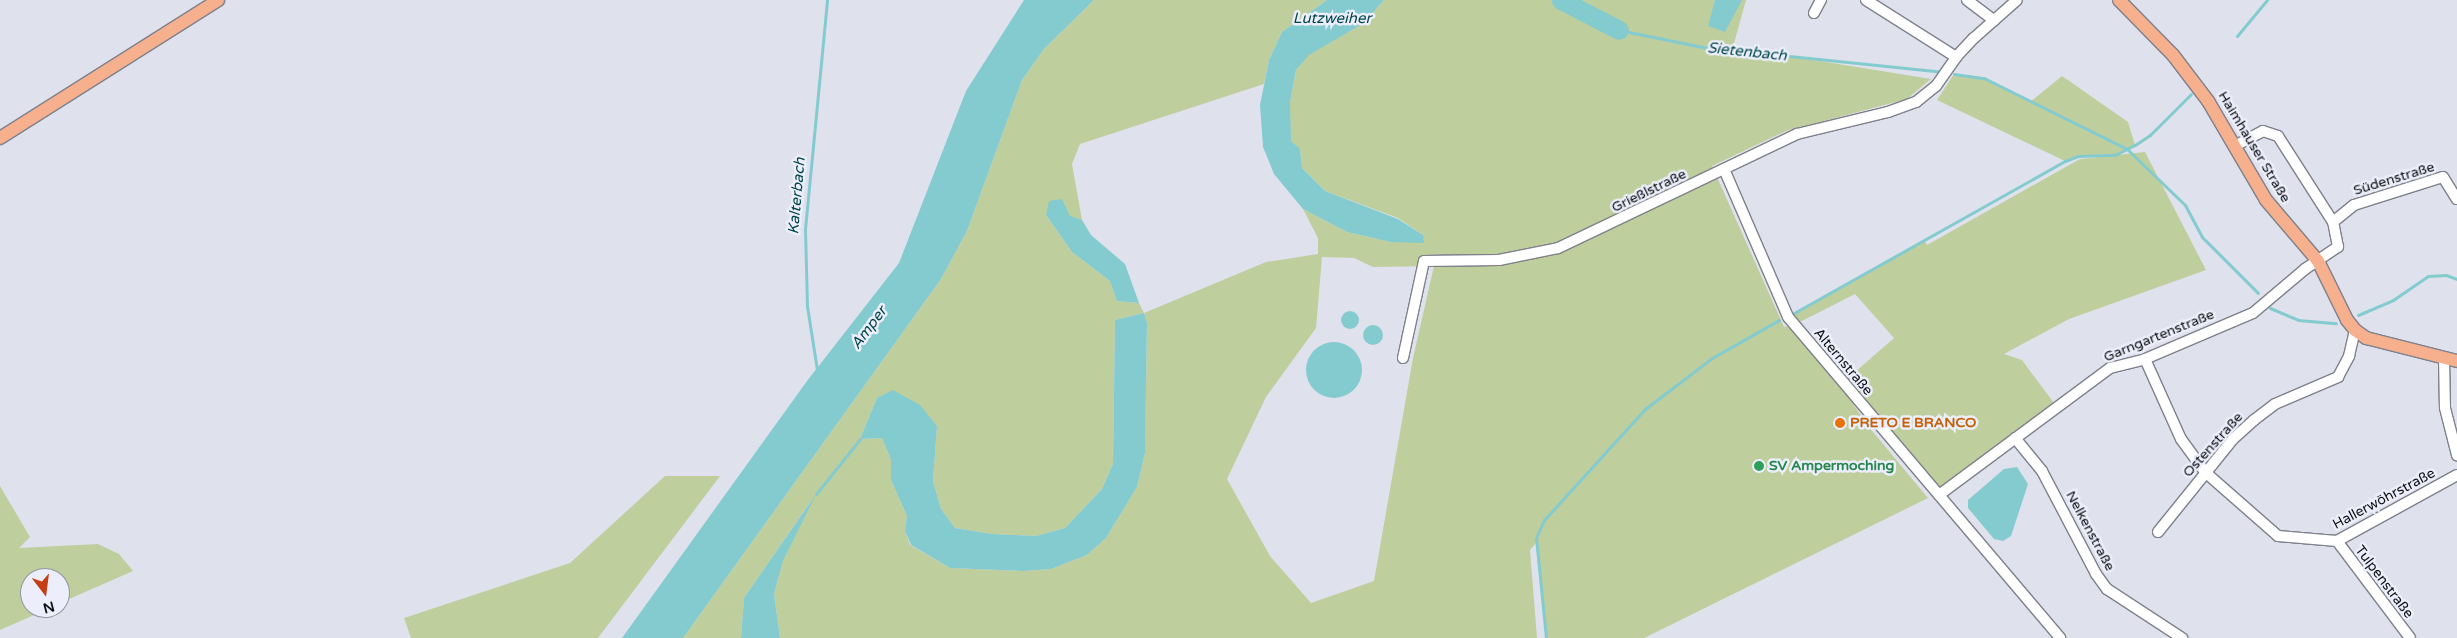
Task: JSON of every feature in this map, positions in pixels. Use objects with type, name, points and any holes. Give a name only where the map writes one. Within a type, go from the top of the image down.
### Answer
[{"type":"main road","points":[[0,138],[218,0]]},
{"type":"main road","name":"Haimhauser Straße","points":[[2119,0],[2190,75],[2235,146],[2266,200],[2318,262],[2347,320],[2355,330]]},
{"type":"main road","points":[[2355,330],[2366,338],[2451,359]]},
{"type":"street","points":[[1814,13],[1820,0]]},
{"type":"street","points":[[1866,0],[1956,57]]},
{"type":"street","points":[[1967,0],[1994,20]]},
{"type":"street","name":"Grießlstraße","points":[[1404,358],[1424,261],[1499,260],[1543,253],[1596,232],[1797,134],[1916,102],[1936,86],[1956,57],[2017,0]]},
{"type":"street","points":[[2235,146],[2263,130],[2278,136],[2333,222]]},
{"type":"street","name":"Alternstraße","points":[[1724,169],[1788,317],[2060,638]]},
{"type":"street","name":"Südenstraße","points":[[2333,222],[2354,205],[2444,178],[2457,199]]},
{"type":"street","name":"Garngartenstraße","points":[[1939,495],[2110,368],[2145,359],[2253,313],[2338,247],[2333,222]]},
{"type":"street","name":"Ostenstraße","points":[[2158,532],[2205,472],[2254,420],[2275,404],[2338,377],[2349,356],[2355,330]]},
{"type":"street","name":"Hallerwöhrstraße","points":[[2145,359],[2181,438],[2205,472],[2278,536],[2337,541],[2457,475]]},
{"type":"street","points":[[2451,359],[2446,408],[2457,456]]},
{"type":"street","name":"Nelkenstraße","points":[[2015,438],[2042,471],[2096,574],[2107,589],[2182,638]]},
{"type":"street","name":"Tulpenstraße","points":[[2337,541],[2410,638]]},
{"type":"green space","points":[[1094,0],[1327,0],[1282,32],[1269,60],[1264,84],[1080,144],[1072,164],[1082,220],[1046,215],[1072,252],[1110,281],[1117,301],[1139,303],[1144,313],[1266,262],[1318,254],[1318,238],[1303,209],[1347,232],[1391,242],[1423,235],[1398,218],[1325,191],[1302,168],[1300,149],[1290,141],[1290,102],[1296,70],[1308,55],[1364,23],[1384,0],[1746,0],[1733,47],[1931,79],[1907,99],[1786,131],[1712,166],[1784,327],[1788,326],[1847,395],[1868,426],[1928,498],[1644,638],[1546,638],[1536,543],[1530,550],[1537,638],[780,638],[774,594],[783,561],[813,498],[744,598],[741,638],[683,638],[941,279],[967,231],[1022,80],[1044,49]],"holes":[[[1322,257],[1354,258],[1373,267],[1434,266],[1413,358],[1374,581],[1311,603],[1270,556],[1227,479],[1266,397],[1316,328]],[[1144,313],[1147,323],[1145,453],[1137,487],[1106,538],[1087,555],[1051,569],[1023,571],[950,568],[910,545],[905,531],[907,516],[891,480],[891,460],[882,438],[860,439],[877,398],[937,426],[933,481],[941,509],[955,528],[992,534],[1036,536],[1065,528],[1102,489],[1113,464],[1115,320]]]},
{"type":"green space","points":[[1954,74],[1982,77],[2030,102],[2062,76],[2128,122],[2135,145],[2116,155],[2145,152],[2206,270],[2069,319],[2004,354],[2022,360],[2054,403],[1995,452],[1941,488],[1846,380],[1894,338],[1855,294],[1798,323],[1794,313],[1924,240],[1927,245],[2080,159],[2110,156],[2078,156],[2065,161],[1937,100]]},
{"type":"green space","points":[[665,476],[720,476],[598,638],[411,638],[404,618],[570,563]]},
{"type":"green space","points":[[0,486],[30,537],[19,548],[98,544],[119,554],[133,571],[70,599],[70,568],[20,568],[20,618],[27,618],[0,630]]},
{"type":"water","name":"Amper","points":[[1024,0],[1094,0],[1044,49],[1022,80],[967,231],[941,279],[683,638],[622,638],[807,381],[899,263],[966,91]]},
{"type":"water","name":"Lutzweiher","points":[[1327,0],[1384,0],[1364,23],[1309,55],[1296,70],[1290,102],[1291,141],[1300,149],[1302,168],[1325,191],[1398,219],[1423,235],[1424,243],[1391,242],[1347,232],[1303,209],[1274,174],[1263,147],[1260,105],[1269,60],[1282,32]]},
{"type":"water","points":[[1715,0],[1742,0],[1725,32],[1708,26]]},
{"type":"water","points":[[1062,199],[1070,216],[1082,220],[1091,235],[1125,264],[1139,303],[1117,301],[1110,281],[1072,252],[1046,215],[1049,201]]},
{"type":"water","points":[[1350,311],[1356,314],[1359,320],[1356,326],[1350,329],[1344,326],[1341,320],[1344,314]]},
{"type":"water","points":[[1144,313],[1147,323],[1145,453],[1137,487],[1106,538],[1087,555],[1051,569],[1023,571],[950,568],[911,545],[905,531],[907,516],[891,480],[891,460],[882,438],[860,439],[877,398],[893,390],[920,405],[937,426],[933,481],[941,509],[955,528],[992,534],[1036,536],[1065,528],[1102,489],[1113,464],[1115,320]]},
{"type":"water","points":[[1369,325],[1377,325],[1383,331],[1383,339],[1377,345],[1369,345],[1363,339],[1363,331]]},
{"type":"water","points":[[1329,342],[1339,342],[1354,350],[1360,359],[1362,370],[1360,381],[1354,390],[1339,398],[1329,398],[1318,393],[1311,386],[1306,375],[1306,365],[1311,354],[1318,347]]},
{"type":"water","points":[[2017,467],[2028,484],[2011,536],[2003,541],[1994,539],[1968,508],[1968,500],[2004,469]]},
{"type":"water","points":[[816,494],[783,561],[774,594],[780,638],[741,638],[744,598]]},
{"type":"waterway","name":"Kalterbach","points":[[817,370],[807,306],[805,229],[827,0]]},
{"type":"waterway","name":"Sietenbach","points":[[1561,0],[1619,30]]},
{"type":"waterway","points":[[2237,36],[2267,0]]},
{"type":"waterway","name":"Sietenbach","points":[[1619,30],[1702,47],[1942,72]]},
{"type":"waterway","name":"Sietenbach","points":[[1954,74],[1984,78],[2127,149],[2185,205],[2202,237],[2258,293]]},
{"type":"waterway","points":[[1794,313],[2065,161],[2078,156],[2115,155],[2135,145],[2150,135],[2191,94]]},
{"type":"waterway","name":"Sietenbach","points":[[2358,315],[2393,300],[2428,276],[2446,275],[2457,279]]},
{"type":"waterway","name":"Sietenbach","points":[[2270,308],[2298,320],[2336,323]]},
{"type":"waterway","points":[[1546,638],[1536,538],[1544,520],[1645,409],[1712,358],[1779,320]]},
{"type":"waterway","points":[[816,494],[860,439]]},
{"type":"place","name":"PRETO E BRANCO","points":[[1840,423]]},
{"type":"place","name":"SV Ampermoching","points":[[1759,466]]}]
